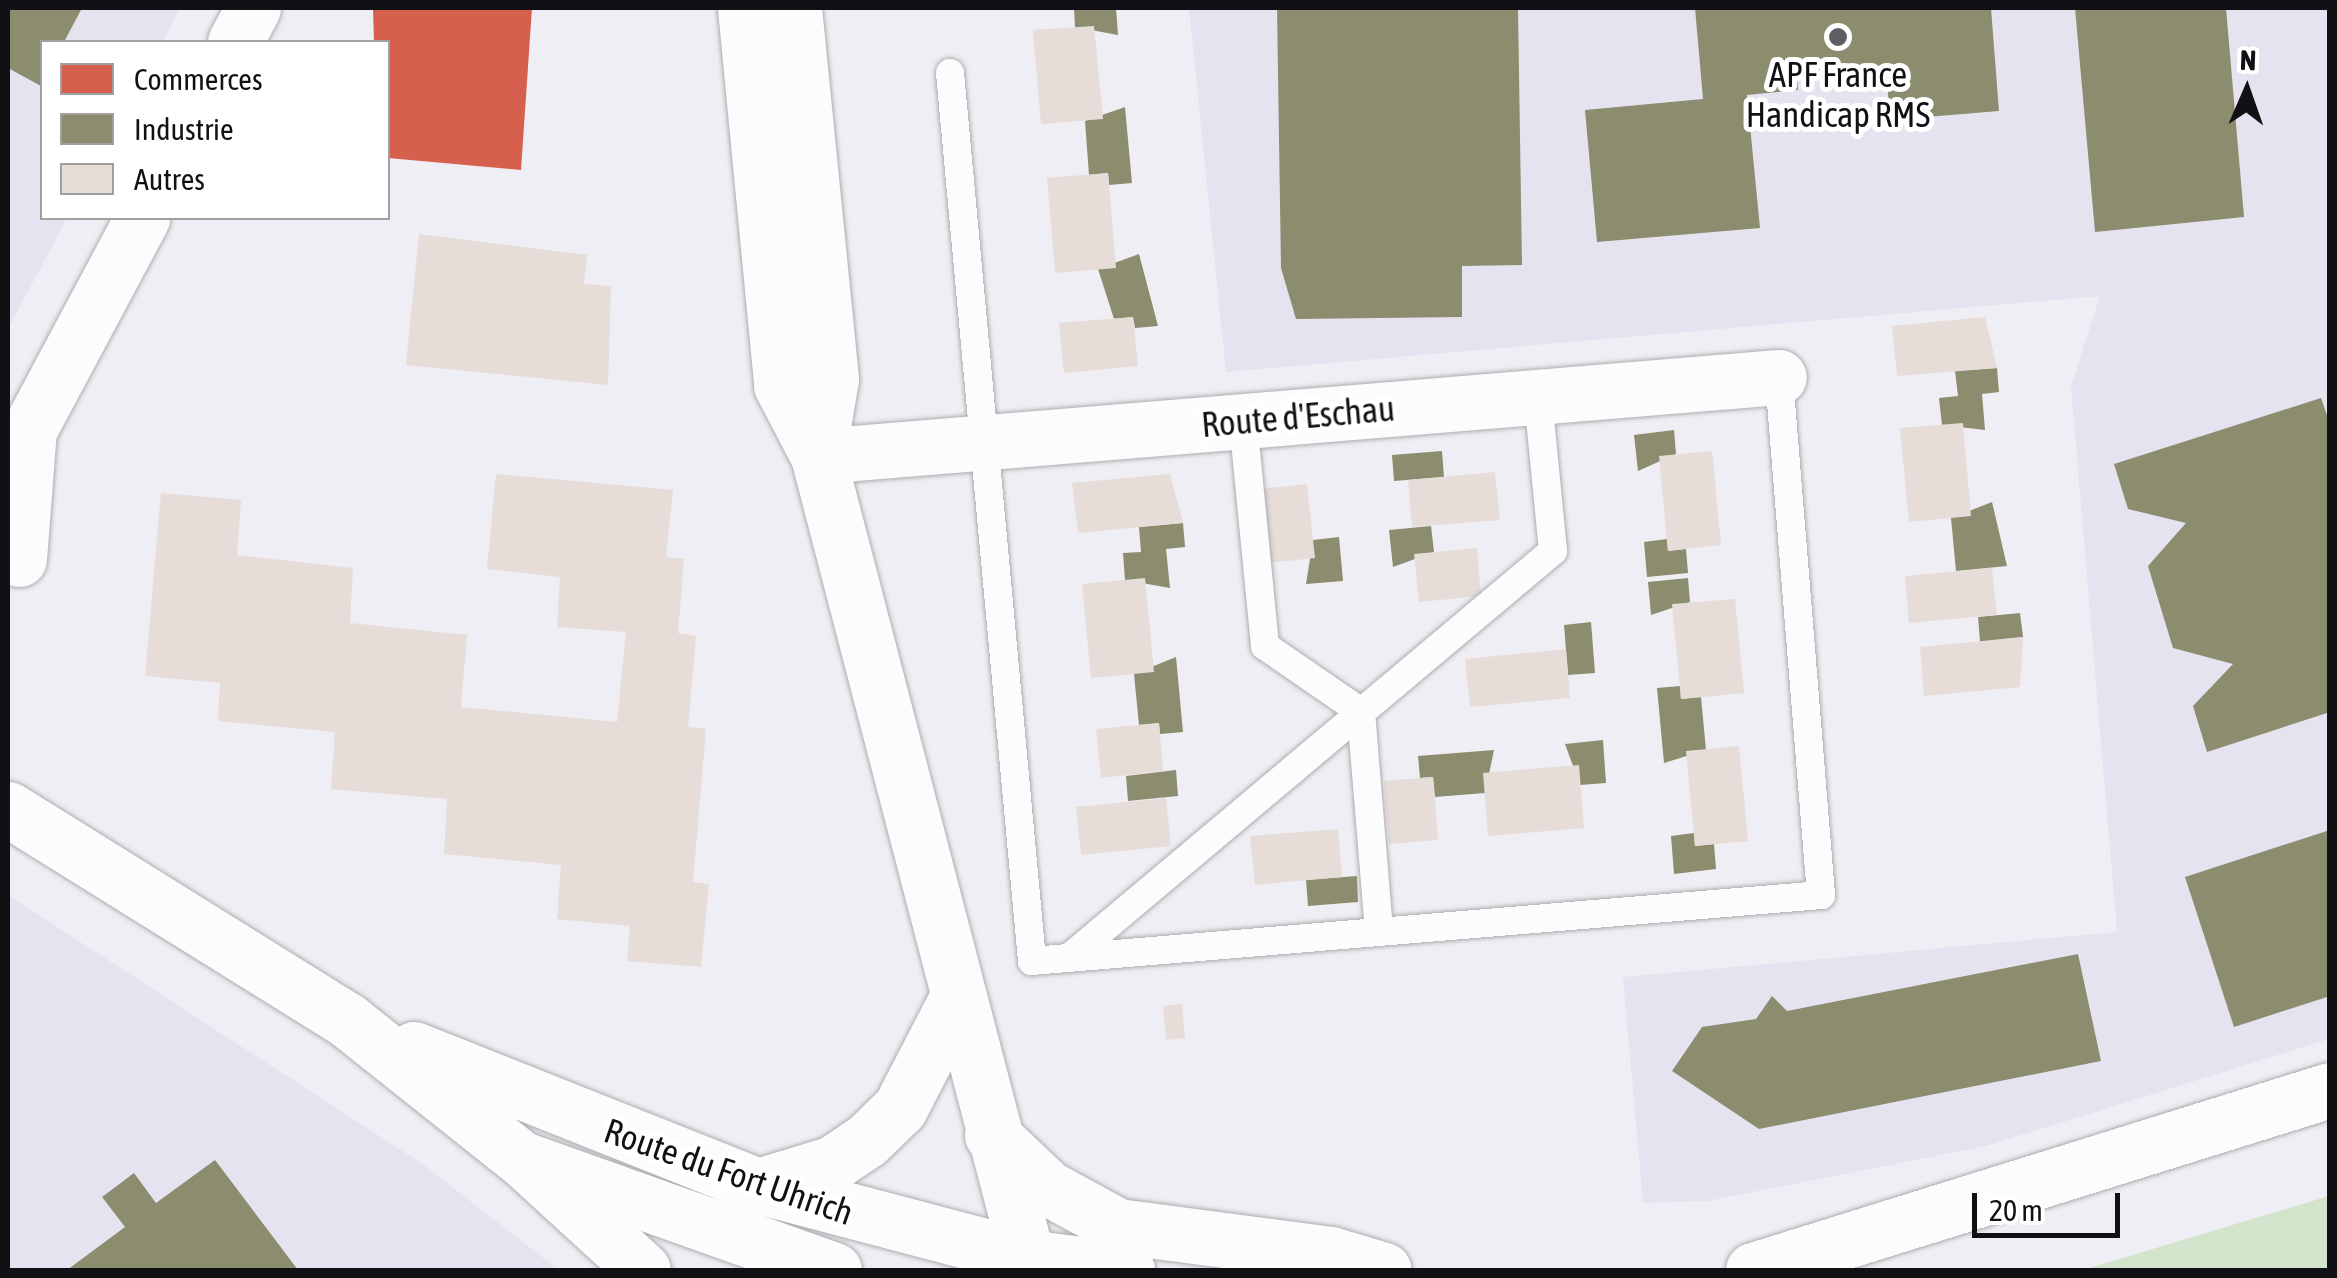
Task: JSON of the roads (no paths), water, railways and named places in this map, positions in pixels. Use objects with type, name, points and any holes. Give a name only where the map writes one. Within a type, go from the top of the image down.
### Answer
[{"type":"street","points":[[236,40],[253,8]]},
{"type":"street","points":[[744,8],[781,385],[818,456],[989,1133],[1030,1264]]},
{"type":"street","points":[[794,8],[830,380],[818,456]]},
{"type":"street","points":[[18,559],[29,430],[141,220]]},
{"type":"street","name":"Route d'Eschau","points":[[818,456],[1778,377]]},
{"type":"street","name":"Route du Fort Uhrich","points":[[8,809],[347,1020],[522,1158],[834,1270]]},
{"type":"street","points":[[758,1186],[833,1163],[866,1141],[900,1108],[956,1000]]},
{"type":"street","name":"Route du Fort Uhrich","points":[[347,1020],[758,1186],[1030,1264],[1127,1270]]},
{"type":"street","points":[[1753,1270],[2330,1090]]},
{"type":"street","points":[[989,1133],[1048,1188],[1118,1226],[1331,1254],[1384,1270]]},
{"type":"street","points":[[522,1158],[643,1270]]},
{"type":"lane","points":[[950,72],[978,443],[1032,961],[1821,895],[1778,377]]},
{"type":"lane","points":[[1070,957],[1553,551],[1538,397]]},
{"type":"lane","points":[[1243,421],[1265,646],[1361,712]]},
{"type":"lane","points":[[1361,712],[1379,932]]},
{"type":"place","name":"APF France Handicap RMS","points":[[1838,37]]}]
